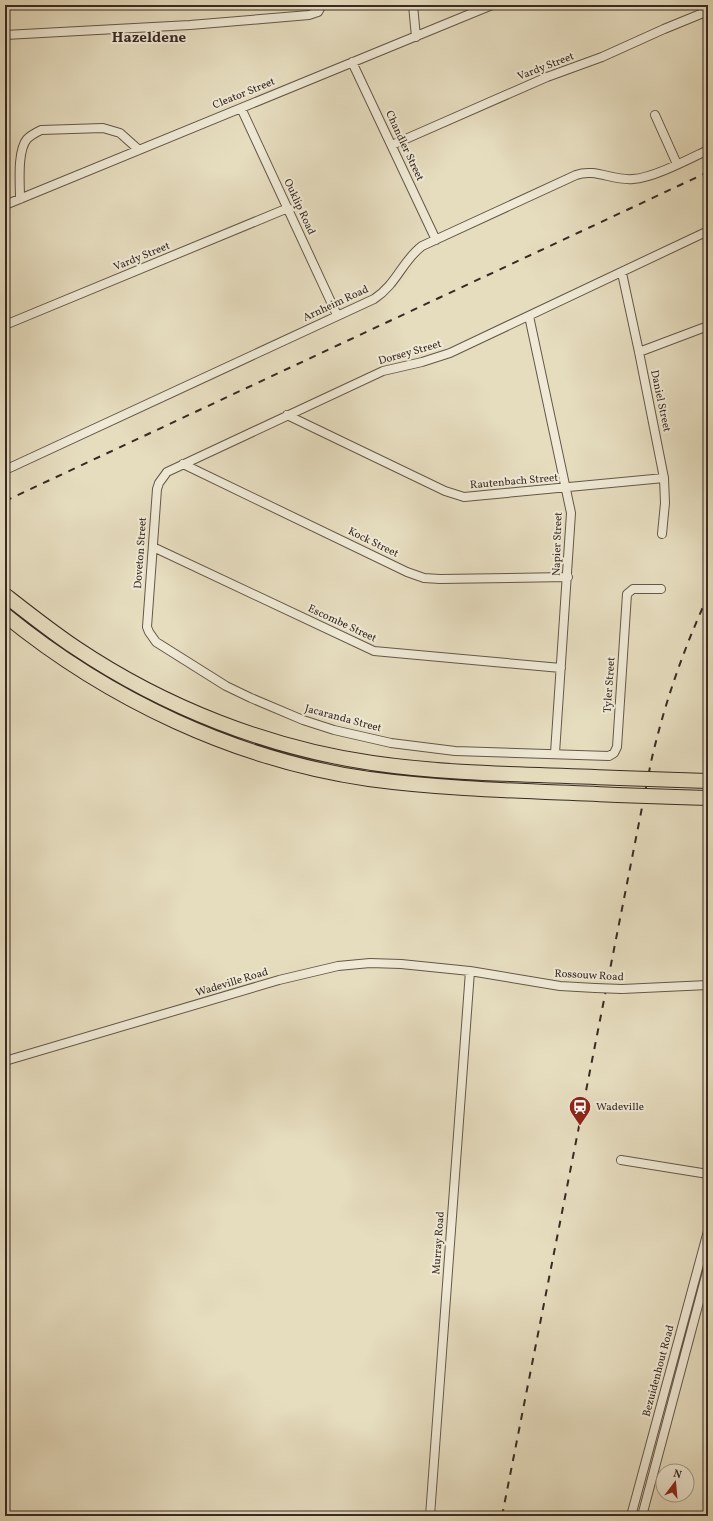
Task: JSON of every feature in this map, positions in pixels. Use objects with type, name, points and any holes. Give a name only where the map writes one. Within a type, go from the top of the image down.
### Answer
[{"type":"highway","points":[[5,595],[77,648],[115,672],[190,710],[271,740],[320,753],[371,763],[461,772],[708,781]]},
{"type":"highway","points":[[5,615],[69,662],[146,707],[187,726],[267,756],[352,776],[411,784],[459,788],[708,798]]},
{"type":"street","points":[[5,35],[174,26],[308,15],[318,12],[322,5]]},
{"type":"street","points":[[413,5],[416,37]]},
{"type":"street","name":"Cleator Street","points":[[5,205],[492,5]]},
{"type":"street","name":"Vardy Street","points":[[392,145],[547,77],[602,57],[708,11]]},
{"type":"street","name":"Chandler Street","points":[[352,62],[436,240]]},
{"type":"street","name":"Ouklip Road","points":[[241,108],[337,315]]},
{"type":"street","points":[[655,115],[677,164]]},
{"type":"street","points":[[20,199],[23,145],[32,134],[40,130],[103,128],[120,133],[139,150]]},
{"type":"street","name":"Arnheim Road","points":[[5,470],[381,294],[393,283],[416,250],[422,246],[582,173],[595,173],[623,179],[637,179],[650,176],[708,150]]},
{"type":"street","name":"Vardy Street","points":[[5,325],[288,208]]},
{"type":"street","name":"Dorsey Street","points":[[163,476],[172,469],[384,371],[422,362],[450,353],[622,273],[708,231]]},
{"type":"street","name":"Daniel Street","points":[[622,273],[664,478],[665,503],[662,534]]},
{"type":"street","name":"Napier Street","points":[[529,316],[566,488],[571,519],[555,753]]},
{"type":"street","points":[[639,352],[708,326]]},
{"type":"street","name":"Rautenbach Street","points":[[287,415],[445,491],[469,498],[664,478]]},
{"type":"street","name":"Kock Street","points":[[183,464],[407,572],[424,578],[568,577]]},
{"type":"street","name":"Doveton Street","points":[[149,632],[147,622],[157,489],[163,476]]},
{"type":"street","name":"Escombe Street","points":[[153,547],[374,651],[561,668]]},
{"type":"street","name":"Tyler Street","points":[[555,753],[609,756],[614,753],[617,747],[627,594],[633,589],[661,589]]},
{"type":"street","name":"Jacaranda Street","points":[[149,632],[156,642],[226,686],[273,708],[334,730],[391,743],[420,747],[462,751],[555,753]]},
{"type":"street","name":"Wadeville Road","points":[[5,1061],[279,980],[338,966],[378,963],[470,971]]},
{"type":"street","name":"Rossouw Road","points":[[470,971],[560,986],[622,989],[708,985]]},
{"type":"street","name":"Murray Road","points":[[430,1516],[470,971]]},
{"type":"street","points":[[621,1160],[708,1174]]},
{"type":"street","name":"Bezuidenhout Road","points":[[631,1516],[706,1246],[708,1231]]},
{"type":"street","name":"Bezuidenhout Road","points":[[656,1463],[708,1268]]},
{"type":"street","points":[[668,1382],[677,1384]]},
{"type":"street","points":[[646,1462],[655,1465]]},
{"type":"street","name":"Bezuidenhout Road","points":[[642,1516],[655,1465]]},
{"type":"railway","points":[[5,501],[708,172]]},
{"type":"railway","points":[[502,1516],[651,762],[675,678],[690,637],[708,596]]},
{"type":"place","name":"Wadeville","points":[[580,1126]]},
{"type":"district","name":"Hazeldene","points":[[149,38]]}]
